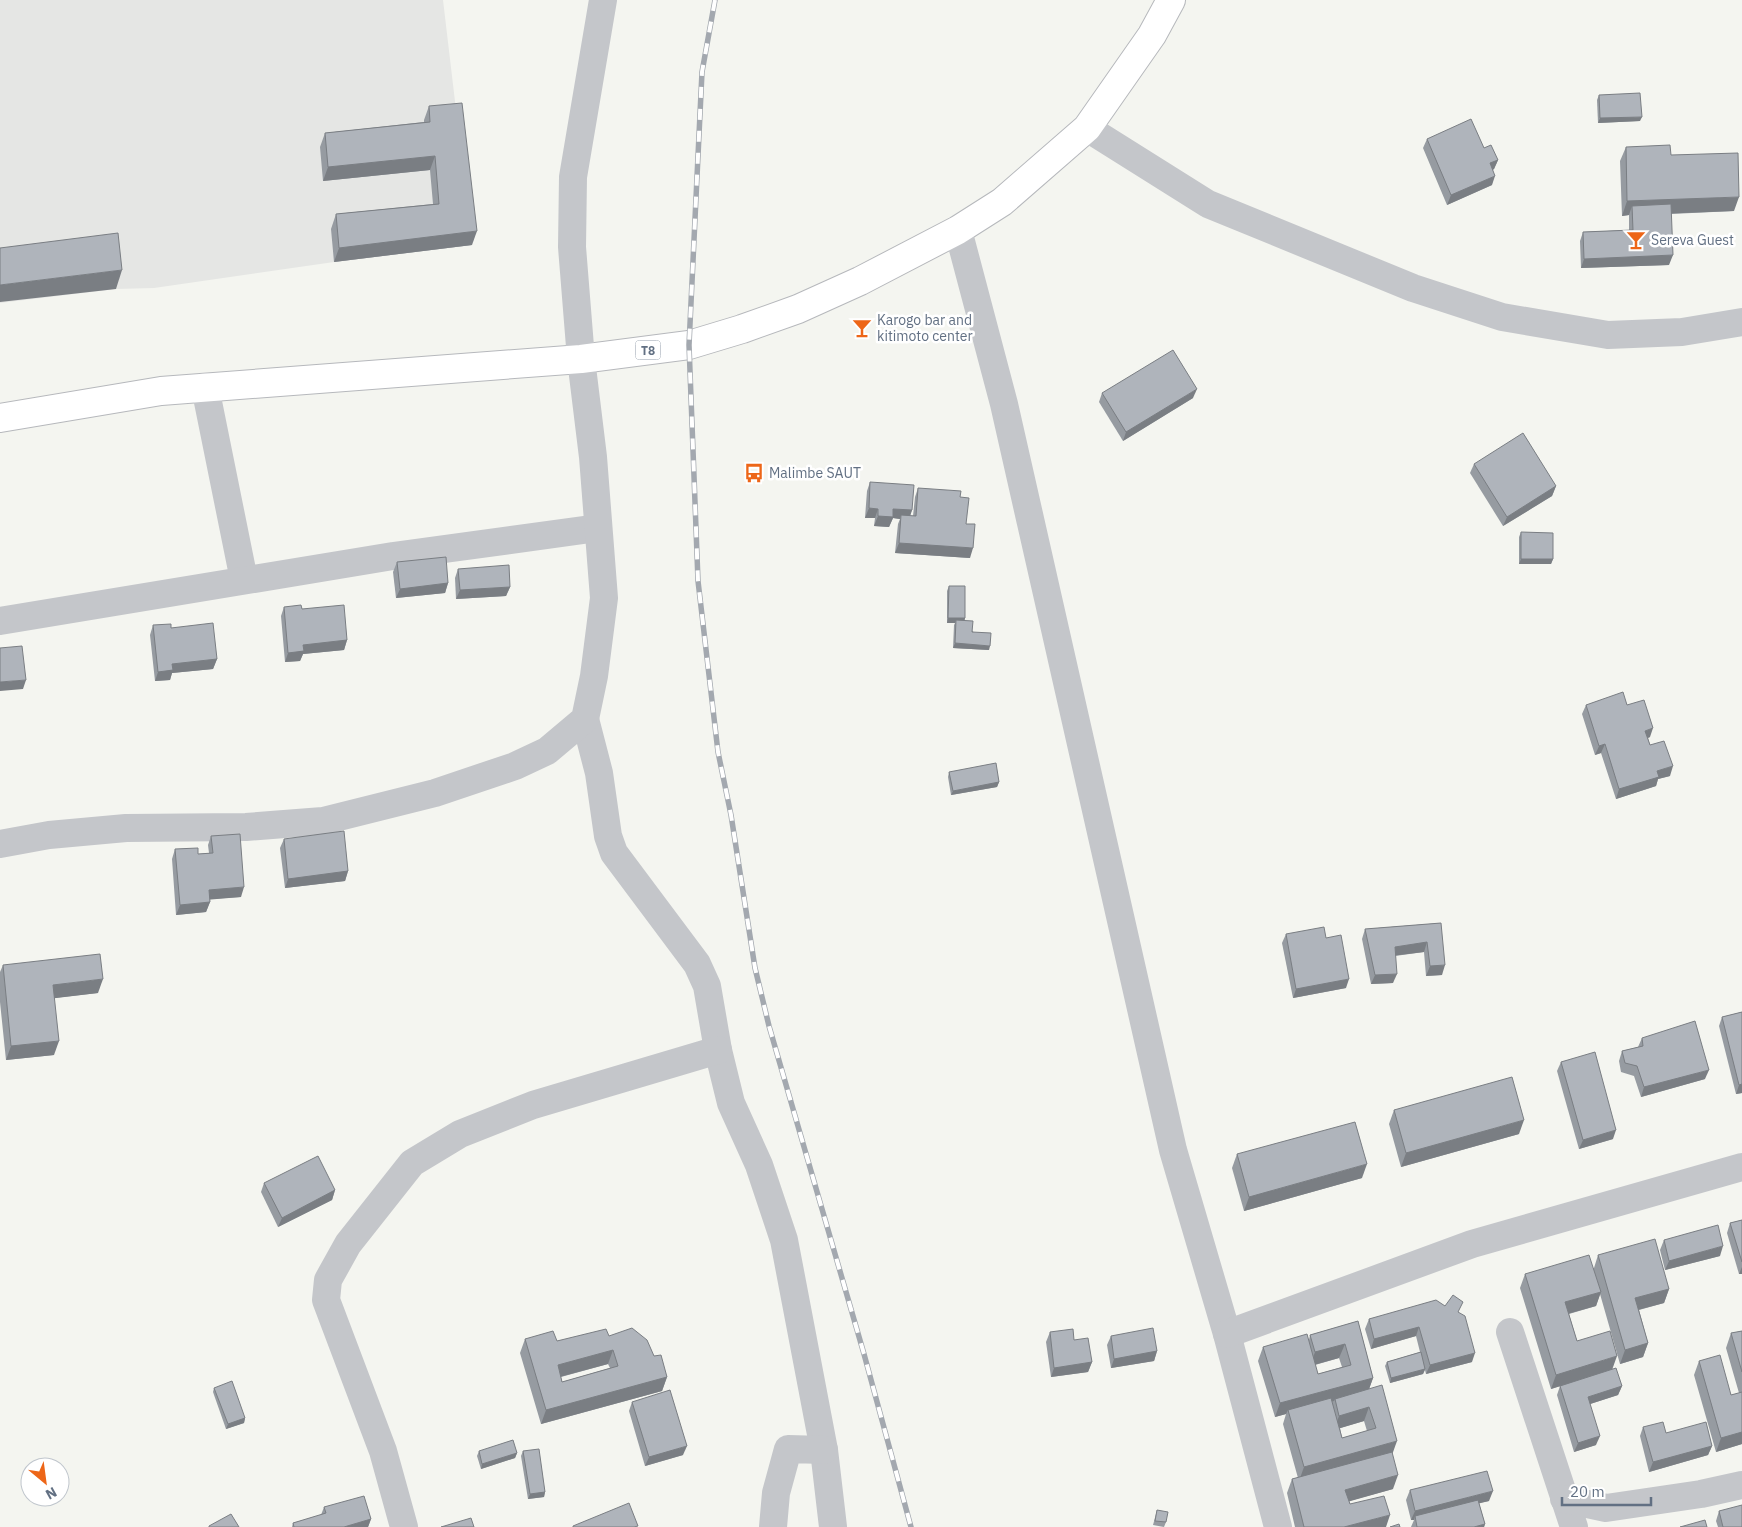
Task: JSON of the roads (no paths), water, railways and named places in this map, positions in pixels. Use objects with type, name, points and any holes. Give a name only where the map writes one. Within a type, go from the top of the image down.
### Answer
[{"type":"highway","name":"T8","points":[[0,418],[161,391],[581,359],[689,345],[742,329],[798,309],[852,285],[958,230],[1002,202],[1087,128],[1152,35],[1171,0]]},
{"type":"street","points":[[603,0],[573,177],[572,247],[581,359],[593,456],[604,598],[594,676],[585,719],[599,772],[608,836],[614,853],[697,964],[707,986],[718,1050],[731,1103],[759,1165],[784,1240],[824,1450],[833,1527]]},
{"type":"street","points":[[1087,128],[1208,204],[1414,288],[1502,317],[1608,335],[1682,332],[1742,322]]},
{"type":"street","points":[[958,230],[1004,404],[1173,1150],[1227,1334],[1278,1527]]},
{"type":"street","points":[[205,387],[244,580]]},
{"type":"street","points":[[0,621],[393,556],[598,528]]},
{"type":"street","points":[[0,844],[49,835],[126,828],[246,827],[323,821],[435,793],[514,766],[547,752],[585,719]]},
{"type":"street","points":[[404,1527],[383,1451],[326,1300],[328,1280],[348,1244],[412,1163],[460,1134],[533,1105],[718,1050]]},
{"type":"street","points":[[1227,1334],[1472,1244],[1742,1167]]},
{"type":"street","points":[[1510,1332],[1574,1527]]},
{"type":"street","points":[[773,1527],[776,1493],[788,1449],[824,1450]]},
{"type":"street","points":[[1564,1499],[1606,1508],[1701,1494],[1742,1485]]},
{"type":"railway","points":[[715,0],[702,72],[689,345],[698,581],[718,752],[731,815],[755,968],[769,1026],[864,1354],[911,1527]]},
{"type":"place","name":"Sereva Guest","points":[[1636,240]]},
{"type":"place","name":"Karogo bar and kitimoto center","points":[[862,328]]},
{"type":"place","name":"Malimbe SAUT","points":[[754,473]]}]
